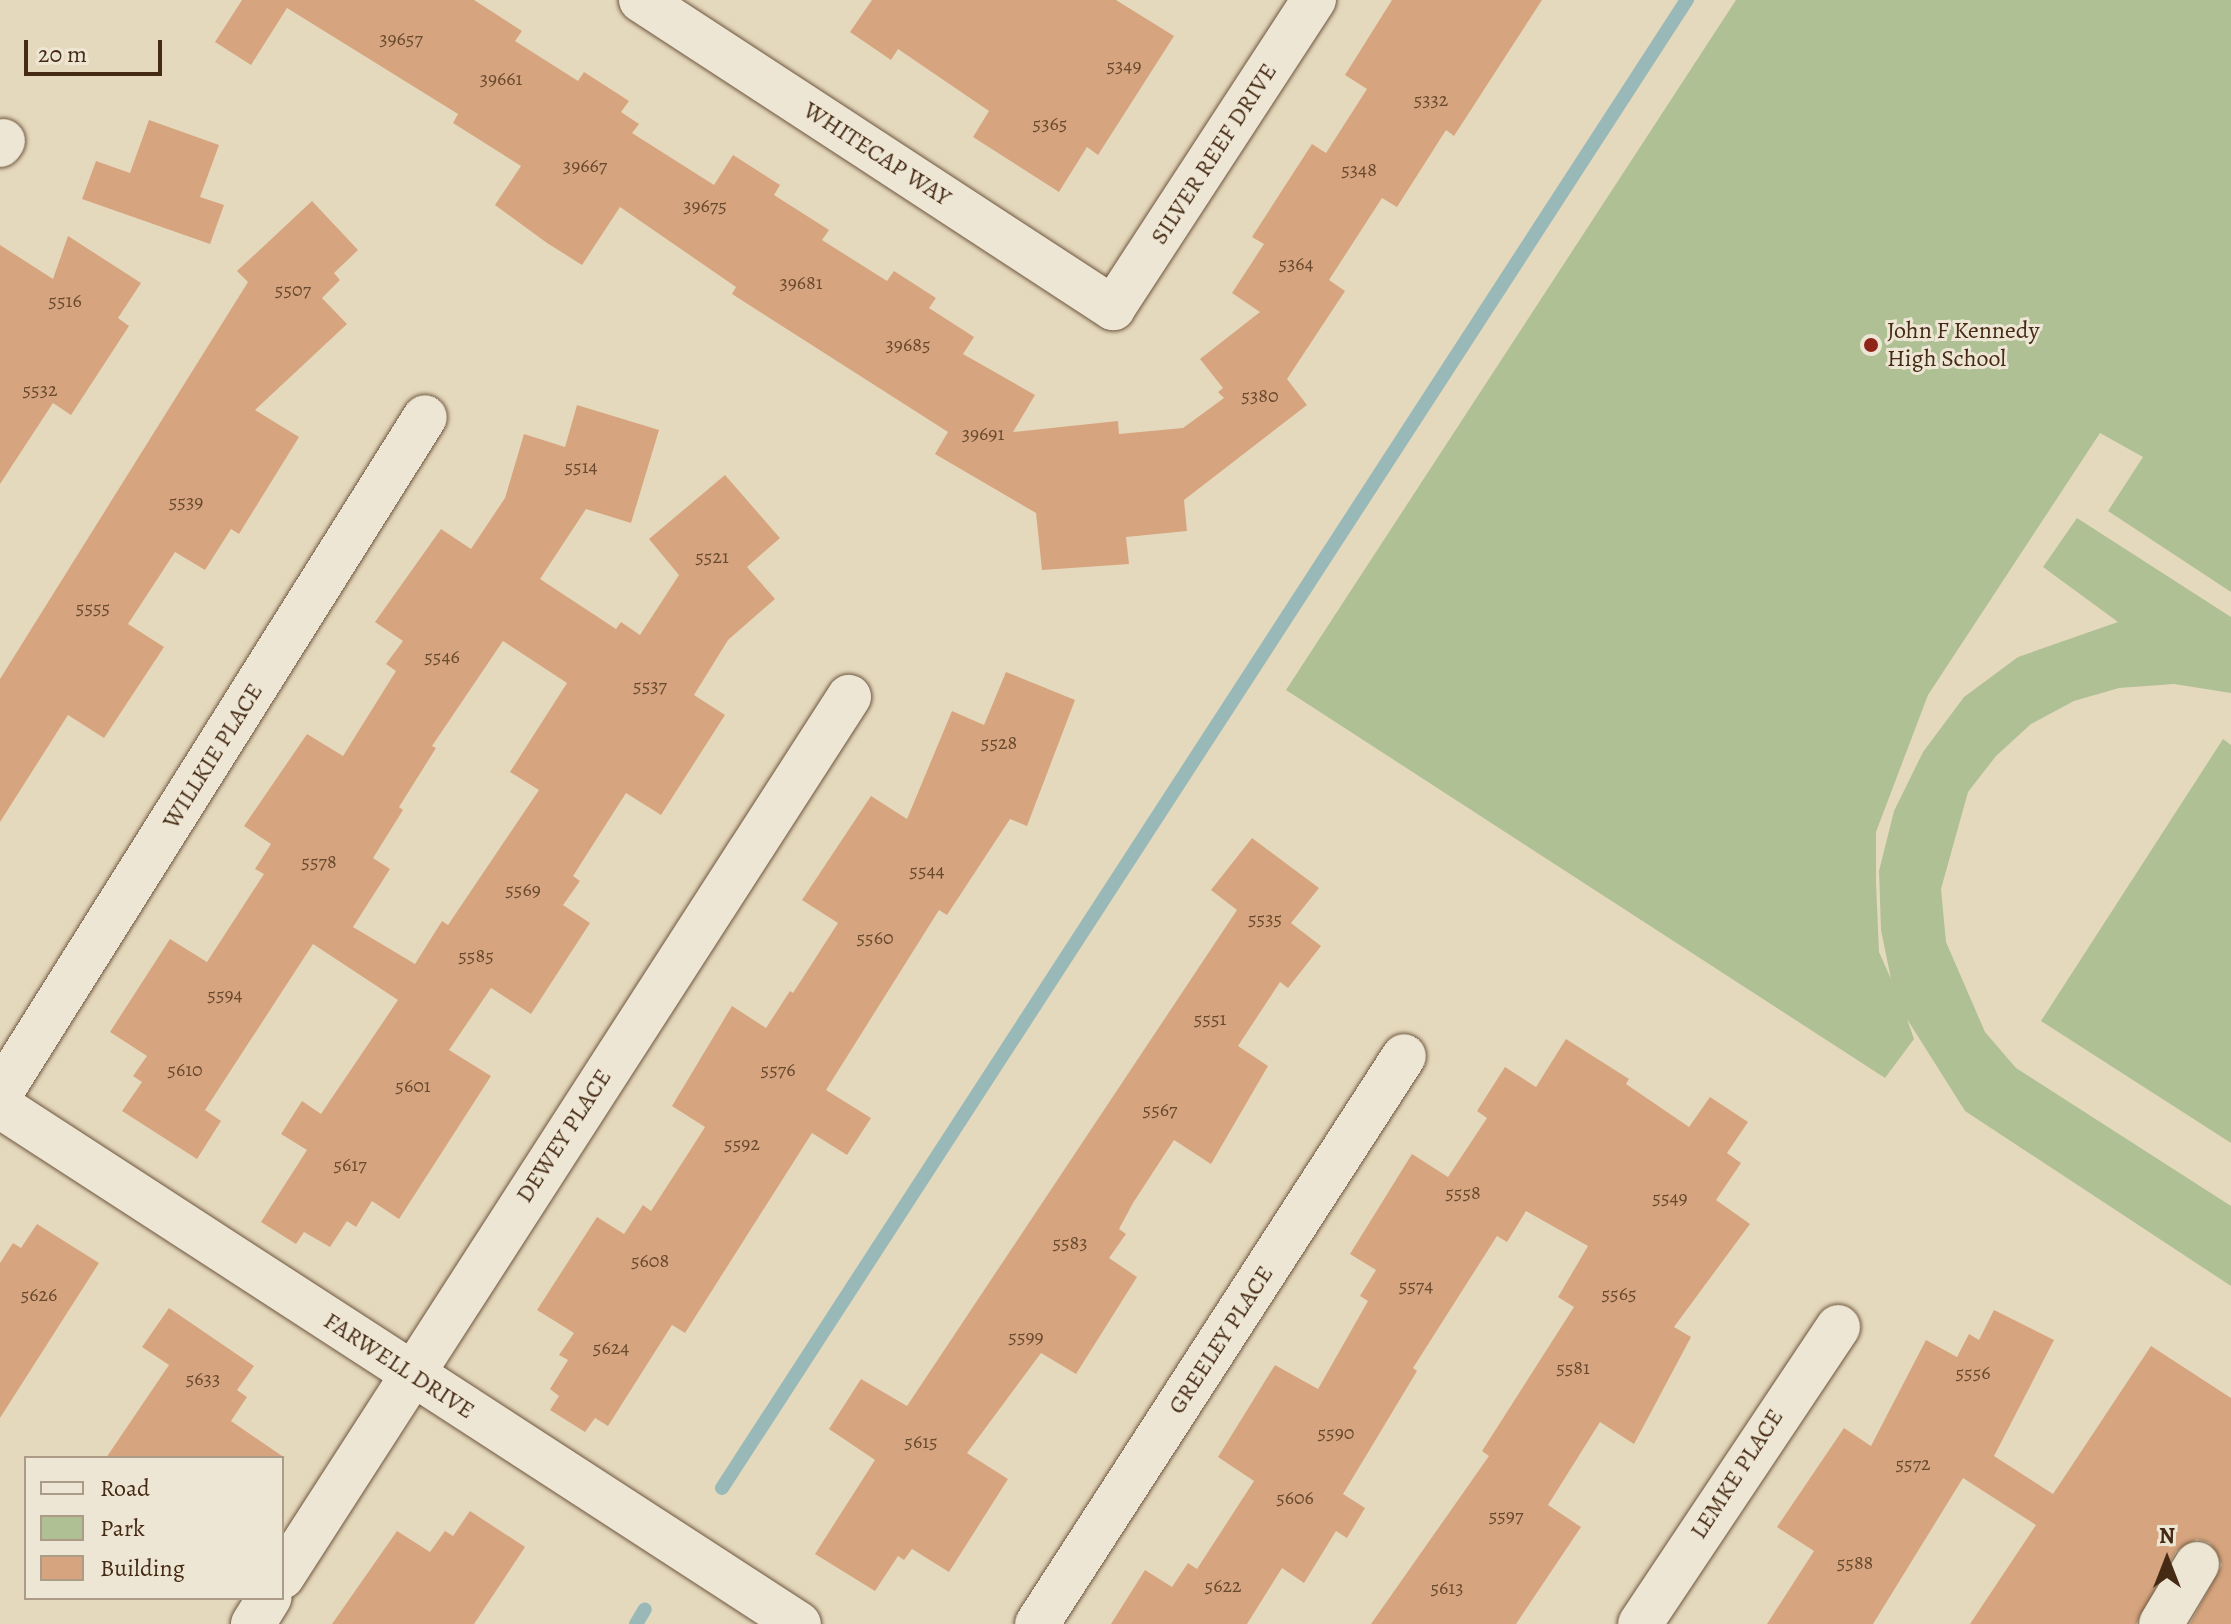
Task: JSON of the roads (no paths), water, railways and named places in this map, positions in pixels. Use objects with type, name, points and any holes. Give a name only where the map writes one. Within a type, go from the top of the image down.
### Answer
[{"type":"street","name":"WHITECAP WAY","points":[[641,0],[1113,308]]},
{"type":"street","name":"SILVER REEF DRIVE","points":[[1113,308],[1314,0]]},
{"type":"street","name":"WILLKIE PLACE","points":[[0,1094],[425,417]]},
{"type":"street","name":"DEWEY PLACE","points":[[284,1574],[410,1373],[849,697]]},
{"type":"street","name":"GREELEY PLACE","points":[[1037,1624],[1404,1056]]},
{"type":"street","name":"FARWELL DRIVE","points":[[0,1106],[799,1624]]},
{"type":"street","name":"LEMKE PLACE","points":[[1640,1624],[1838,1327]]},
{"type":"street","points":[[2161,1624],[2197,1564]]},
{"type":"street","points":[[253,1624],[268,1600]]},
{"type":"waterway","points":[[722,1488],[1687,0]]},
{"type":"waterway","points":[[636,1624],[645,1609]]},
{"type":"place","name":"John F Kennedy High School","points":[[1871,345]]}]
